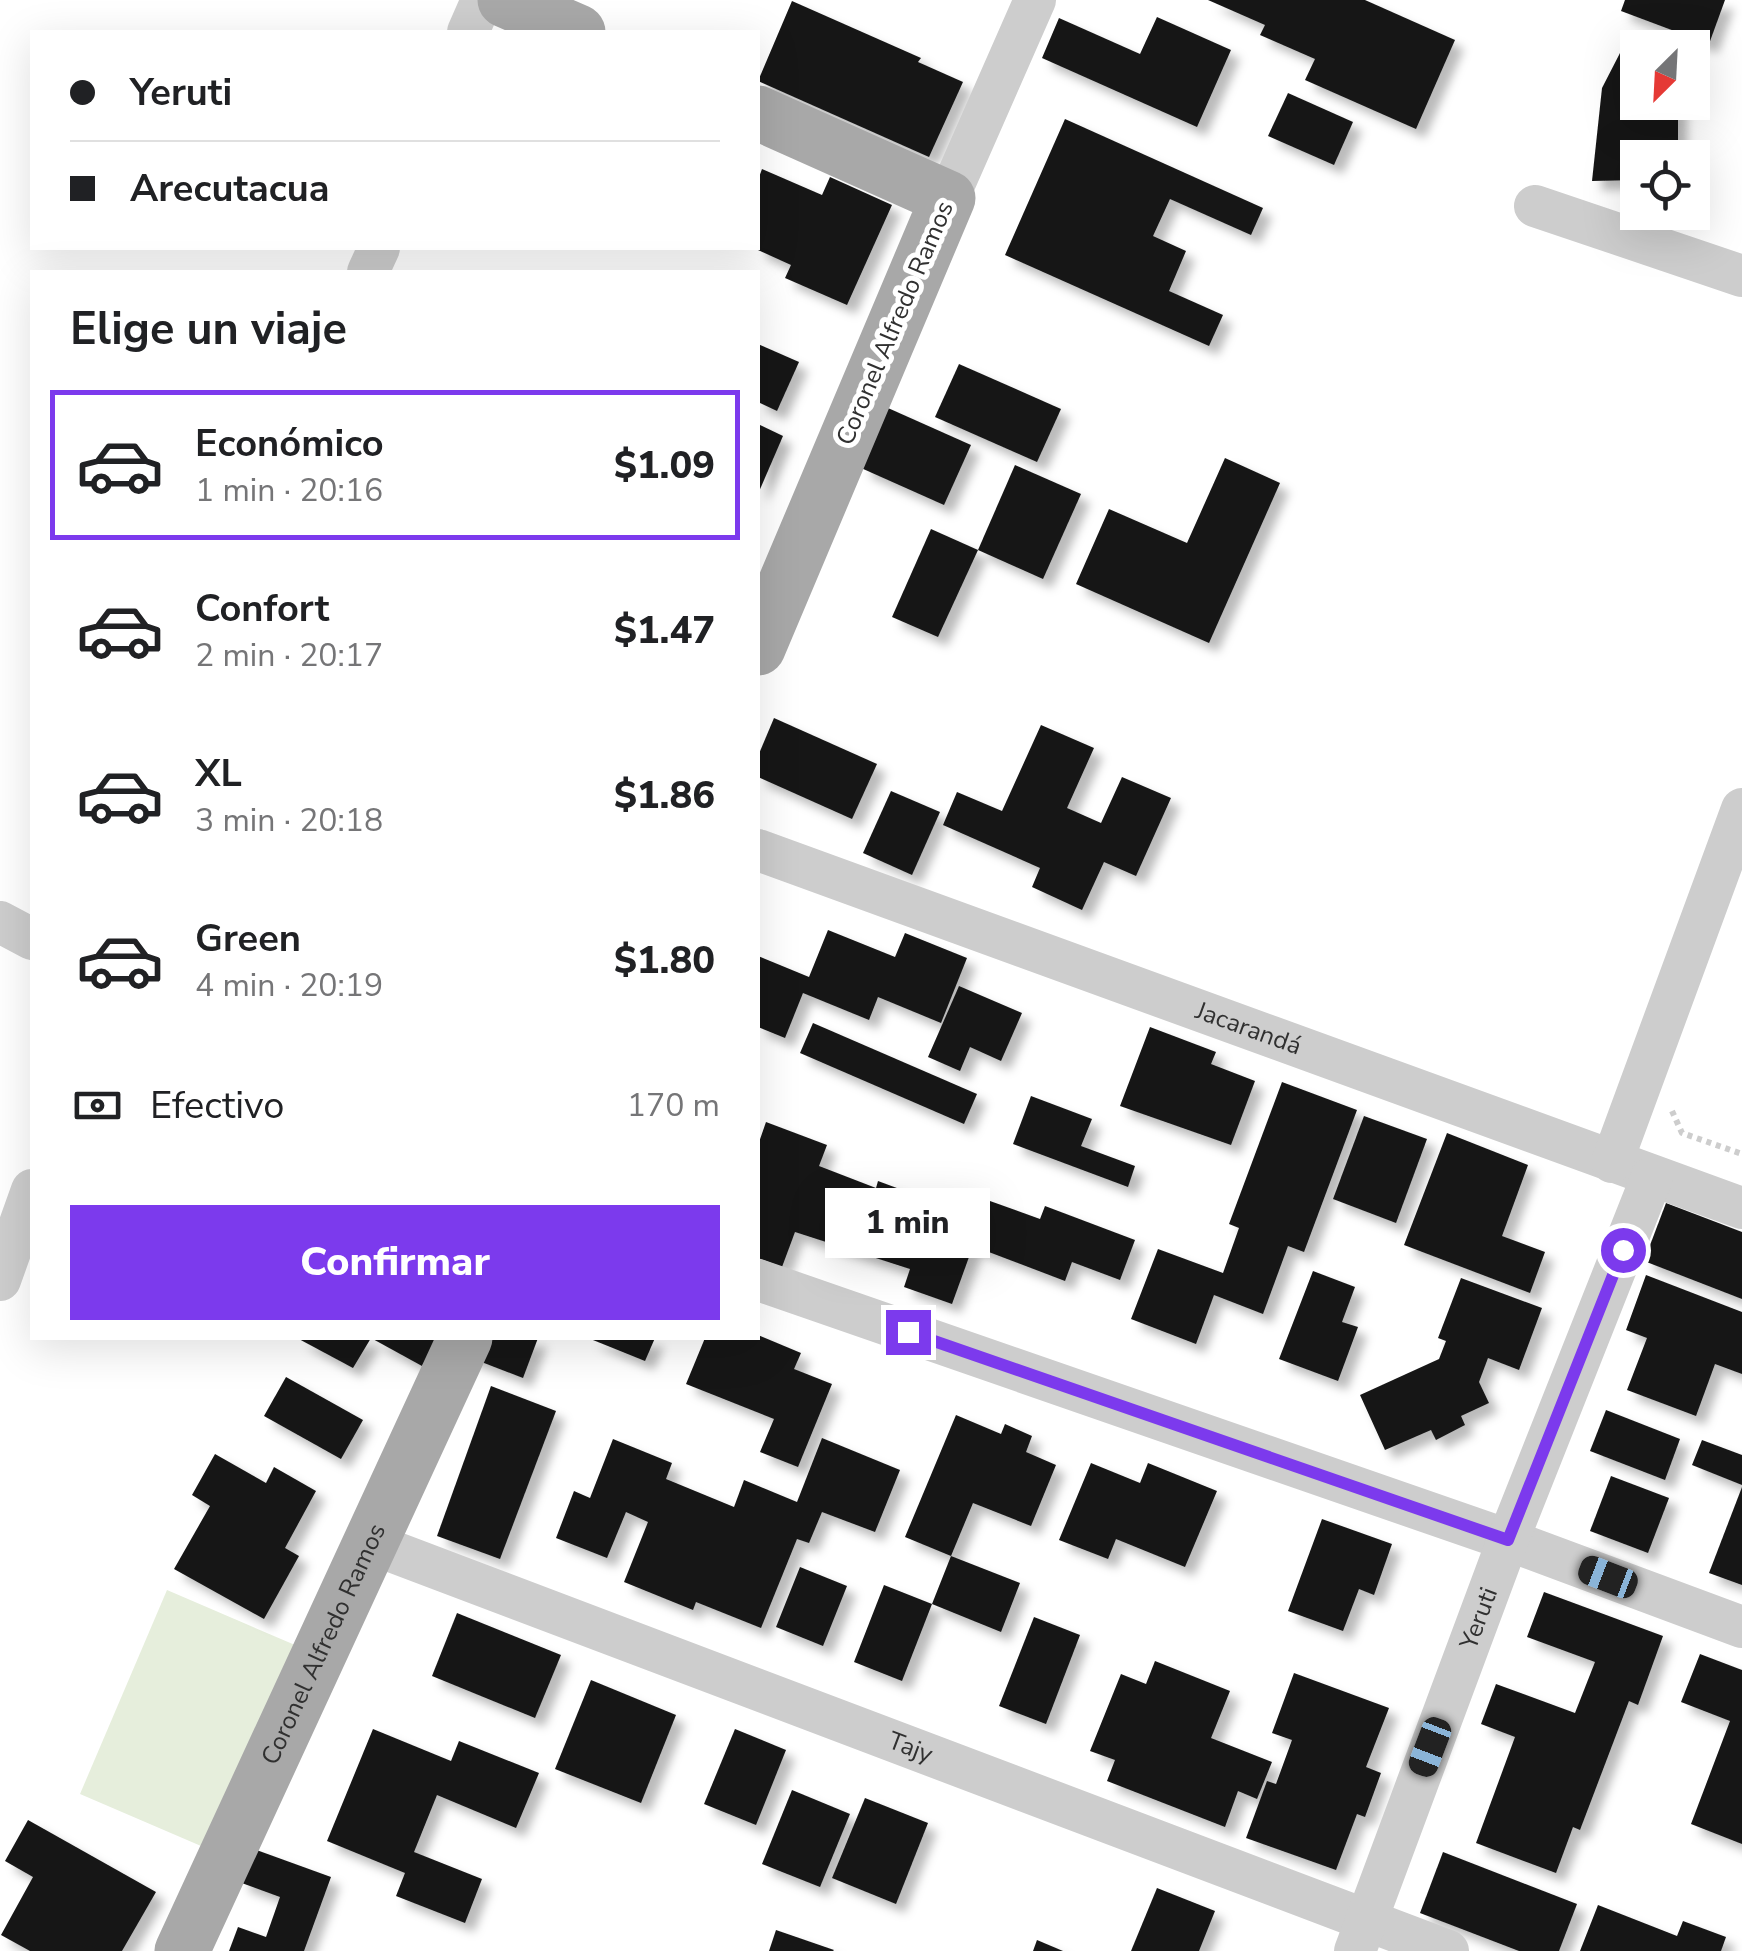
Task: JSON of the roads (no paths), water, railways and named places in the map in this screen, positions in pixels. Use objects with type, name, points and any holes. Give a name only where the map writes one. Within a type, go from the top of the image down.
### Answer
[{"type":"main road","points":[[505,0],[573,30]]},
{"type":"main road","points":[[760,114],[948,198]]},
{"type":"main road","name":"Coronel Alfredo Ramos","points":[[760,643],[948,198]]},
{"type":"main road","name":"Coronel Alfredo Ramos","points":[[182,1951],[464,1340]]},
{"type":"street","points":[[469,30],[482,0]]},
{"type":"street","name":"Coronel Alfredo Ramos","points":[[948,198],[1035,0]]},
{"type":"street","points":[[1535,206],[1742,276]]},
{"type":"street","points":[[1612,1162],[1742,809]]},
{"type":"street","name":"Jacarandá","points":[[760,851],[1742,1208]]},
{"type":"street","points":[[0,922],[30,938]]},
{"type":"street","name":"Yeruti","points":[[1360,1935],[1508,1540],[1652,1177]]},
{"type":"street","points":[[0,1280],[30,1196]]},
{"type":"street","points":[[760,1281],[1508,1540],[1742,1627]]},
{"type":"street","name":"Tajy","points":[[370,1543],[1360,1935],[1448,1951]]}]
